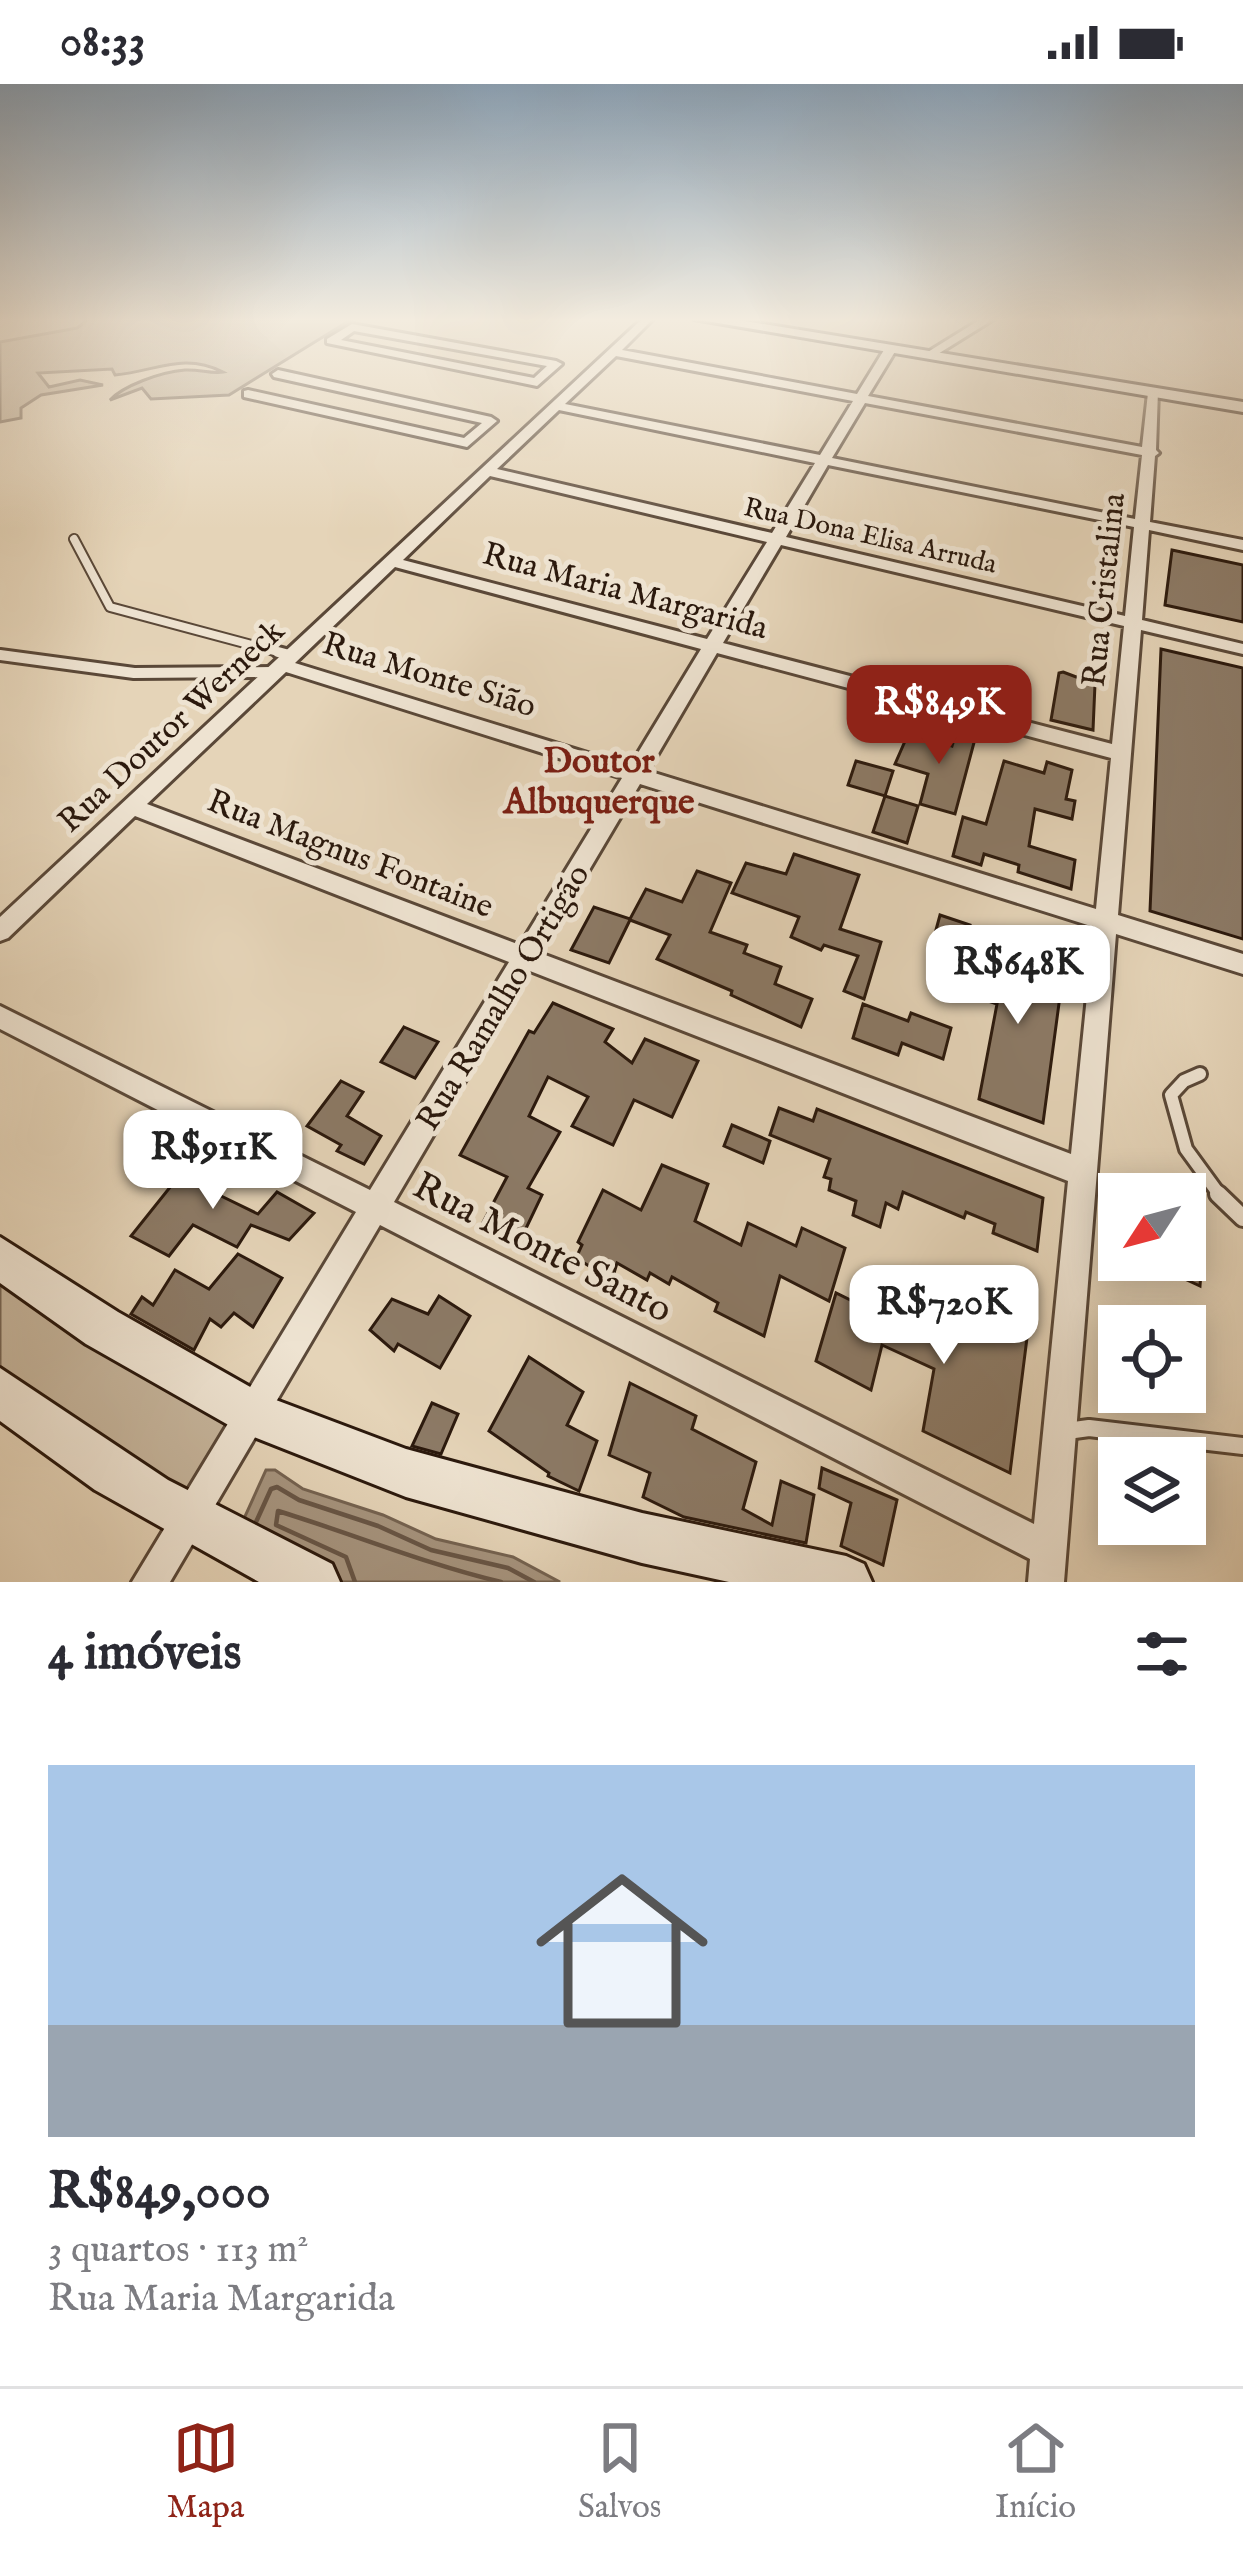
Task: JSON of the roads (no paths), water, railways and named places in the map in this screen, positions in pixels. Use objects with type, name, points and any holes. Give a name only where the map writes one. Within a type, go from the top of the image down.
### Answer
[{"type":"street","points":[[277,400],[293,389]]},
{"type":"street","points":[[248,394],[467,443],[491,421],[341,389]]},
{"type":"street","name":"Rua Doutor Werneck","points":[[0,931],[574,389]]},
{"type":"street","points":[[812,389],[1152,453]]},
{"type":"street","name":"Rua Ramalho Ortigão","points":[[150,1582],[866,389]]},
{"type":"street","points":[[1129,389],[1243,407]]},
{"type":"street","name":"Rua Cristalina","points":[[1046,1582],[1154,393]]},
{"type":"street","points":[[556,406],[1243,545]]},
{"type":"street","points":[[481,430],[521,439]]},
{"type":"street","name":"Rua Dona Elisa Arruda","points":[[487,471],[1243,649]]},
{"type":"street","name":"Rua Maria Margarida","points":[[390,561],[1123,754]]},
{"type":"street","name":"Rua Monte Sião","points":[[284,664],[1243,964]]},
{"type":"street","name":"Rua Magnus Fontaine","points":[[130,806],[1084,1173]]},
{"type":"street","name":"Rua Monte Santo","points":[[0,1017],[1049,1550]]},
{"type":"street","points":[[0,1258],[102,1328],[251,1411],[406,1472],[642,1538],[846,1582]]},
{"type":"street","points":[[0,1391],[120,1480],[189,1522],[314,1582]]},
{"type":"lane","points":[[74,539],[110,607],[284,664]]},
{"type":"lane","points":[[0,655],[134,673],[284,664]]},
{"type":"lane","points":[[1200,1074],[1184,1081],[1171,1095],[1176,1128],[1183,1151],[1243,1218]]},
{"type":"lane","points":[[1060,1432],[1089,1428],[1243,1446]]},
{"type":"water","points":[[266,1470],[275,1470],[303,1489],[383,1515],[436,1539],[513,1557],[560,1582],[339,1582],[237,1534]]},
{"type":"district","name":"Doutor Albuquerque","points":[[599,782]]}]
